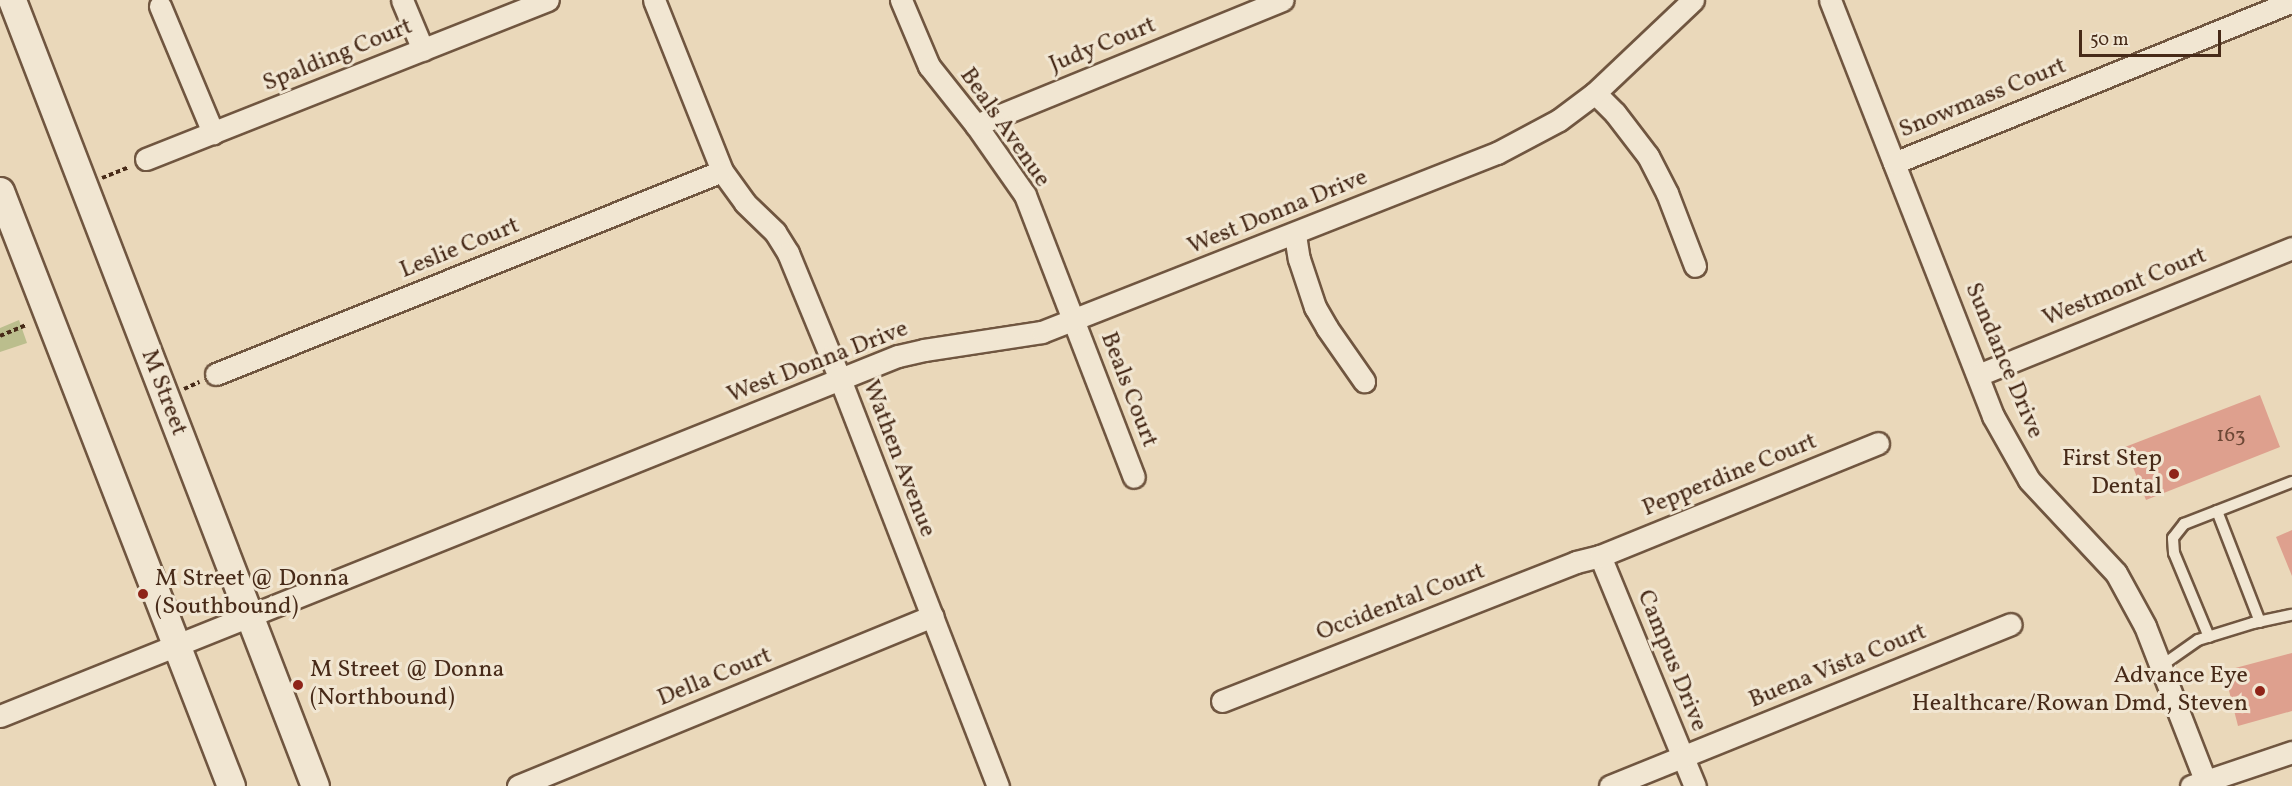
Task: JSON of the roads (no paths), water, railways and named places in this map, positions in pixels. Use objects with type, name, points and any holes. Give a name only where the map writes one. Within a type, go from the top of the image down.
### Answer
[{"type":"street","name":"M Street","points":[[12,0],[315,786]]},
{"type":"street","points":[[402,0],[423,50]]},
{"type":"street","name":"Spalding Court","points":[[146,159],[548,0]]},
{"type":"street","name":"Wathen Avenue","points":[[654,0],[722,171],[746,203],[775,232],[788,253],[840,379],[998,786]]},
{"type":"street","name":"Beals Avenue","points":[[901,0],[929,66],[976,125],[1025,195],[1074,321]]},
{"type":"street","name":"Judy Court","points":[[976,125],[1283,0]]},
{"type":"street","name":"West Donna Drive","points":[[0,716],[898,356],[1042,332],[1295,235],[1508,148],[1559,120],[1595,93],[1692,0]]},
{"type":"street","name":"Sundance Drive","points":[[1830,0],[1993,416],[2029,480],[2116,573],[2145,626],[2161,666],[2198,783]]},
{"type":"street","name":"Snowmass Court","points":[[1894,163],[2292,2]]},
{"type":"street","points":[[160,6],[213,133]]},
{"type":"street","points":[[1595,93],[1615,113],[1648,156],[1667,193],[1695,266]]},
{"type":"street","name":"Leslie Court","points":[[216,375],[722,171]]},
{"type":"street","points":[[0,191],[231,786]]},
{"type":"street","points":[[1295,235],[1299,259],[1316,307],[1327,328],[1364,381]]},
{"type":"street","name":"Westmont Court","points":[[1978,375],[2292,248]]},
{"type":"street","name":"Beals Court","points":[[1074,321],[1134,477]]},
{"type":"street","name":"Pepperdine Court","points":[[1600,556],[1878,443]]},
{"type":"street","name":"Occidental Court","points":[[1222,701],[1576,562],[1600,556]]},
{"type":"street","name":"Campus Drive","points":[[1600,556],[1695,786]]},
{"type":"street","name":"Della Court","points":[[518,786],[932,615]]},
{"type":"street","name":"Buena Vista Court","points":[[1610,786],[2011,624]]},
{"type":"street","points":[[2198,783],[2292,752]]},
{"type":"lane","points":[[2209,637],[2174,553],[2173,538],[2184,524],[2292,482]]},
{"type":"lane","points":[[2217,511],[2260,622]]},
{"type":"lane","points":[[2161,666],[2198,640],[2292,615]]},
{"type":"place","name":"First Step Dental","points":[[2174,474]]},
{"type":"place","name":"M Street @ Donna (Southbound)","points":[[143,594]]},
{"type":"place","name":"M Street @ Donna (Northbound)","points":[[298,685]]},
{"type":"place","name":"Advance Eye Healthcare/Rowan Dmd, Steven","points":[[2260,691]]}]
